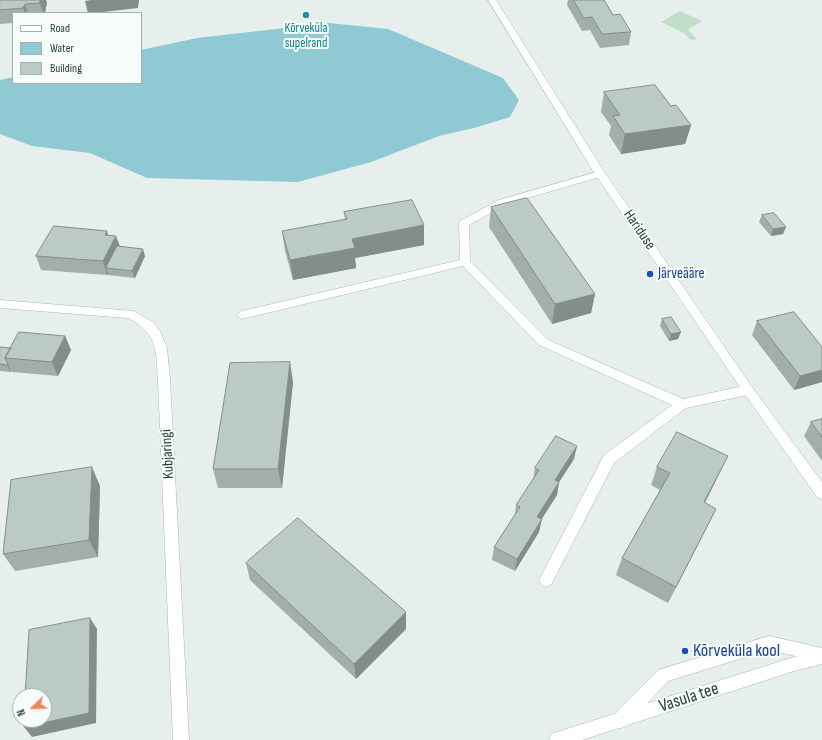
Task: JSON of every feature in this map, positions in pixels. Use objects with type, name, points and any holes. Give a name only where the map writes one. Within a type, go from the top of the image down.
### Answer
[{"type":"street","name":"Hariduse","points":[[492,0],[600,174],[748,390],[822,493]]},
{"type":"street","points":[[600,174],[503,202],[464,223],[465,262],[542,342],[682,404]]},
{"type":"street","points":[[242,315],[465,262]]},
{"type":"street","name":"Kubjaringi","points":[[0,304],[130,314],[145,321],[153,329],[161,343],[165,388],[181,740]]},
{"type":"street","points":[[546,580],[610,459],[682,404],[748,390]]},
{"type":"street","points":[[621,720],[663,675],[769,643],[822,656]]},
{"type":"street","name":"Vasula tee","points":[[557,740],[822,656]]},
{"type":"green space","points":[[680,11],[702,21],[688,30],[697,39],[691,40],[682,32],[661,22]]},
{"type":"water","points":[[329,23],[388,29],[503,78],[519,100],[510,117],[474,128],[439,136],[371,162],[298,182],[147,178],[90,153],[32,146],[0,134],[0,80],[12,77],[12,84],[142,84],[142,50],[197,38]]},
{"type":"building","points":[[0,0],[40,0],[40,3],[25,4],[23,8],[0,10]]},
{"type":"building","points":[[574,0],[604,0],[613,15],[620,14],[631,32],[602,34],[592,17],[584,18]]},
{"type":"building","points":[[655,85],[671,106],[676,105],[691,125],[625,134],[613,116],[620,115],[604,92]]},
{"type":"building","points":[[527,198],[595,294],[555,304],[491,207]]},
{"type":"building","points":[[412,200],[424,225],[352,239],[355,248],[290,260],[282,231],[347,219],[344,212]]},
{"type":"building","points":[[774,213],[786,227],[773,229],[762,215]]},
{"type":"building","points":[[54,226],[107,231],[105,235],[116,236],[103,261],[36,256]]},
{"type":"building","points":[[117,246],[143,249],[132,271],[106,268]]},
{"type":"building","points":[[794,312],[822,347],[822,370],[800,376],[757,321]]},
{"type":"building","points":[[671,317],[681,332],[671,334],[662,319]]},
{"type":"building","points":[[19,332],[65,336],[52,362],[5,358]]},
{"type":"building","points":[[0,347],[11,348],[5,358],[8,364],[7,365],[0,364]]},
{"type":"building","points":[[290,362],[278,469],[213,469],[230,363]]},
{"type":"building","points":[[822,419],[822,437],[811,422]]},
{"type":"building","points":[[677,432],[728,456],[704,502],[716,509],[676,587],[622,558],[670,473],[657,467]]},
{"type":"building","points":[[556,436],[577,446],[555,480],[559,482],[537,517],[542,519],[517,559],[494,547],[520,507],[516,505],[539,470],[535,468]]},
{"type":"building","points":[[92,467],[89,540],[3,554],[11,480]]},
{"type":"building","points":[[298,518],[406,612],[354,664],[246,563]]},
{"type":"building","points":[[90,618],[89,713],[52,721],[52,688],[25,688],[29,630]]},
{"type":"place","name":"Kõrveküla supelrand","points":[[306,15]]},
{"type":"place","name":"Järveääre","points":[[650,274]]},
{"type":"place","name":"Kõrveküla kool","points":[[685,651]]}]
